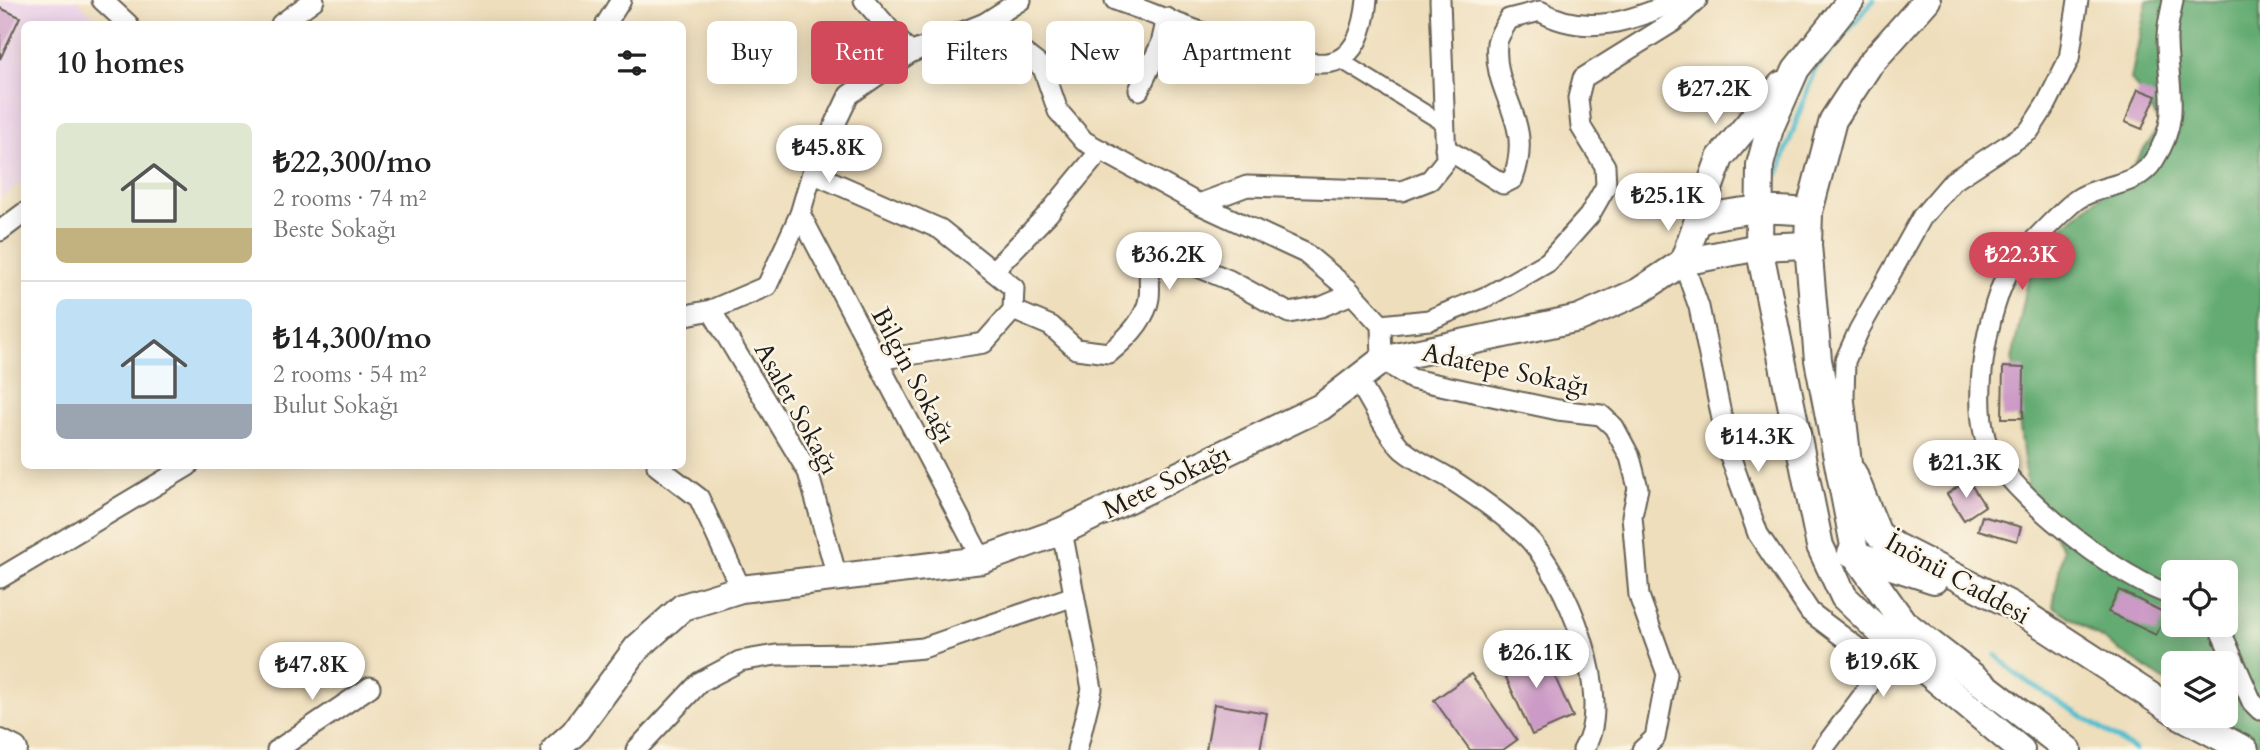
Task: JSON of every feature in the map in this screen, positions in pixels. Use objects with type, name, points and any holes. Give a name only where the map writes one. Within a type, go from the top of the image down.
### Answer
[{"type":"main road","points":[[1683,261],[1720,158],[1851,0]]},
{"type":"main road","points":[[1927,0],[1869,65],[1832,120],[1809,212],[1808,245],[1822,382],[1856,556],[1891,643],[2068,750]]},
{"type":"main road","points":[[1796,69],[1770,128],[1760,165],[1759,247],[1820,545],[1844,597],[1891,643],[2021,750]]},
{"type":"main road","points":[[1698,221],[1731,210],[1758,208],[1809,212]]},
{"type":"main road","name":"Mete Sokağı","points":[[555,750],[574,733],[637,648],[683,607],[741,589],[982,560],[1062,531],[1321,407],[1382,360],[1579,318],[1638,292],[1683,261],[1759,247],[1808,245]]},
{"type":"main road","name":"İnönü Caddesi","points":[[1822,382],[1878,534],[1895,546],[2009,604],[2161,703]]},
{"type":"main road","points":[[1816,530],[1856,556],[2009,604]]},
{"type":"main road","points":[[1891,643],[1899,598],[1905,587],[1917,581],[1931,579]]},
{"type":"main road","points":[[2204,728],[2245,750]]},
{"type":"main road","points":[[0,743],[14,750]]},
{"type":"street","points":[[102,0],[125,21]]},
{"type":"street","points":[[285,21],[314,0]]},
{"type":"street","points":[[608,21],[621,0]]},
{"type":"street","points":[[864,0],[910,53]]},
{"type":"street","points":[[1120,1],[1270,55],[1316,66],[1340,60],[1356,41],[1365,22],[1367,0]]},
{"type":"street","points":[[1199,204],[1247,186],[1402,191],[1430,180],[1447,160],[1440,0]]},
{"type":"street","points":[[1446,148],[1503,184],[1513,179],[1521,157],[1520,128],[1502,77],[1497,42],[1509,19],[1540,11],[1558,21],[1599,26],[1651,12],[1679,0]]},
{"type":"street","points":[[1381,325],[1429,320],[1490,295],[1548,262],[1589,216],[1606,186],[1605,166],[1581,127],[1578,99],[1583,78],[1673,23],[1697,0]]},
{"type":"street","points":[[1852,468],[1844,397],[1845,361],[1858,330],[1922,217],[1953,181],[2029,131],[2035,122],[2069,59],[2078,0]]},
{"type":"street","points":[[2161,591],[2148,586],[2095,552],[2034,503],[1992,457],[1981,418],[1983,352],[1998,297],[2013,264],[2078,198],[2135,180],[2154,161],[2172,124],[2167,40],[2173,0]]},
{"type":"street","points":[[987,21],[1010,2]]},
{"type":"street","points":[[1139,90],[1161,44],[1167,18]]},
{"type":"street","points":[[686,315],[711,310],[767,286],[800,214],[812,173],[849,95],[910,53],[922,48]]},
{"type":"street","points":[[1032,59],[1043,68],[1058,111],[1084,141],[1199,204],[1305,253],[1352,294],[1381,325],[1382,360]]},
{"type":"street","points":[[1340,60],[1444,124]]},
{"type":"street","points":[[994,270],[1048,214],[1101,150]]},
{"type":"street","points":[[812,173],[940,229],[994,270],[1014,289],[1013,310],[984,343],[877,360]]},
{"type":"street","name":"Bilgin Sokağı","points":[[800,214],[982,560]]},
{"type":"street","points":[[0,231],[21,215]]},
{"type":"street","points":[[1013,310],[1051,326],[1076,348],[1109,353],[1130,335],[1149,300],[1147,272],[1154,260],[1169,256],[1229,280],[1289,313],[1321,307],[1352,294]]},
{"type":"street","points":[[1683,261],[1699,307],[1729,453],[1758,534],[1810,612],[1891,643],[1862,697],[1822,750]]},
{"type":"street","name":"Asalet Sokağı","points":[[711,310],[808,472],[837,577]]},
{"type":"street","name":"Adatepe Sokağı","points":[[1382,360],[1412,379],[1559,410],[1601,415],[1614,428],[1630,457],[1637,488],[1632,516],[1639,596],[1667,674],[1655,738],[1642,750]]},
{"type":"street","points":[[1357,379],[1402,450],[1499,514],[1527,537],[1547,563],[1573,616],[1590,667],[1595,697],[1593,732],[1583,750]]},
{"type":"street","points":[[0,578],[183,469]]},
{"type":"street","points":[[661,469],[699,498],[741,589]]},
{"type":"street","points":[[1062,531],[1092,689],[1077,750]]},
{"type":"street","points":[[636,750],[700,682],[740,661],[776,655],[859,654],[923,648],[1074,596]]},
{"type":"street","points":[[2223,637],[2240,678],[2260,710]]},
{"type":"street","points":[[276,750],[370,687]]},
{"type":"shaded area","points":[[0,0],[77,0],[99,21],[21,21],[21,182],[0,198]]},
{"type":"green space","points":[[2147,0],[2260,0],[2260,744],[2236,728],[2238,651],[2161,651],[2161,678],[2053,606],[2063,549],[2027,486],[2012,360],[2034,250],[2128,173],[2161,124],[2131,79]]},
{"type":"building","points":[[0,8],[20,17],[0,59]]},
{"type":"building","points":[[2138,89],[2156,96],[2142,129],[2125,122]]},
{"type":"building","points":[[2003,367],[2024,368],[2023,418],[2002,418]]},
{"type":"building","points":[[1968,480],[1985,506],[1964,520],[1947,494]]},
{"type":"building","points":[[1982,516],[2021,527],[2017,541],[1978,530]]},
{"type":"building","points":[[2119,590],[2161,611],[2161,625],[2156,635],[2108,612]]},
{"type":"building","points":[[1540,644],[1573,717],[1532,735],[1499,662]]},
{"type":"building","points":[[1471,674],[1517,740],[1503,750],[1470,750],[1434,700]]},
{"type":"building","points":[[1214,704],[1267,713],[1260,750],[1206,750]]},
{"type":"waterway","points":[[1778,174],[1814,71],[1874,0]]},
{"type":"waterway","points":[[1996,655],[2018,676],[2135,750]]}]
